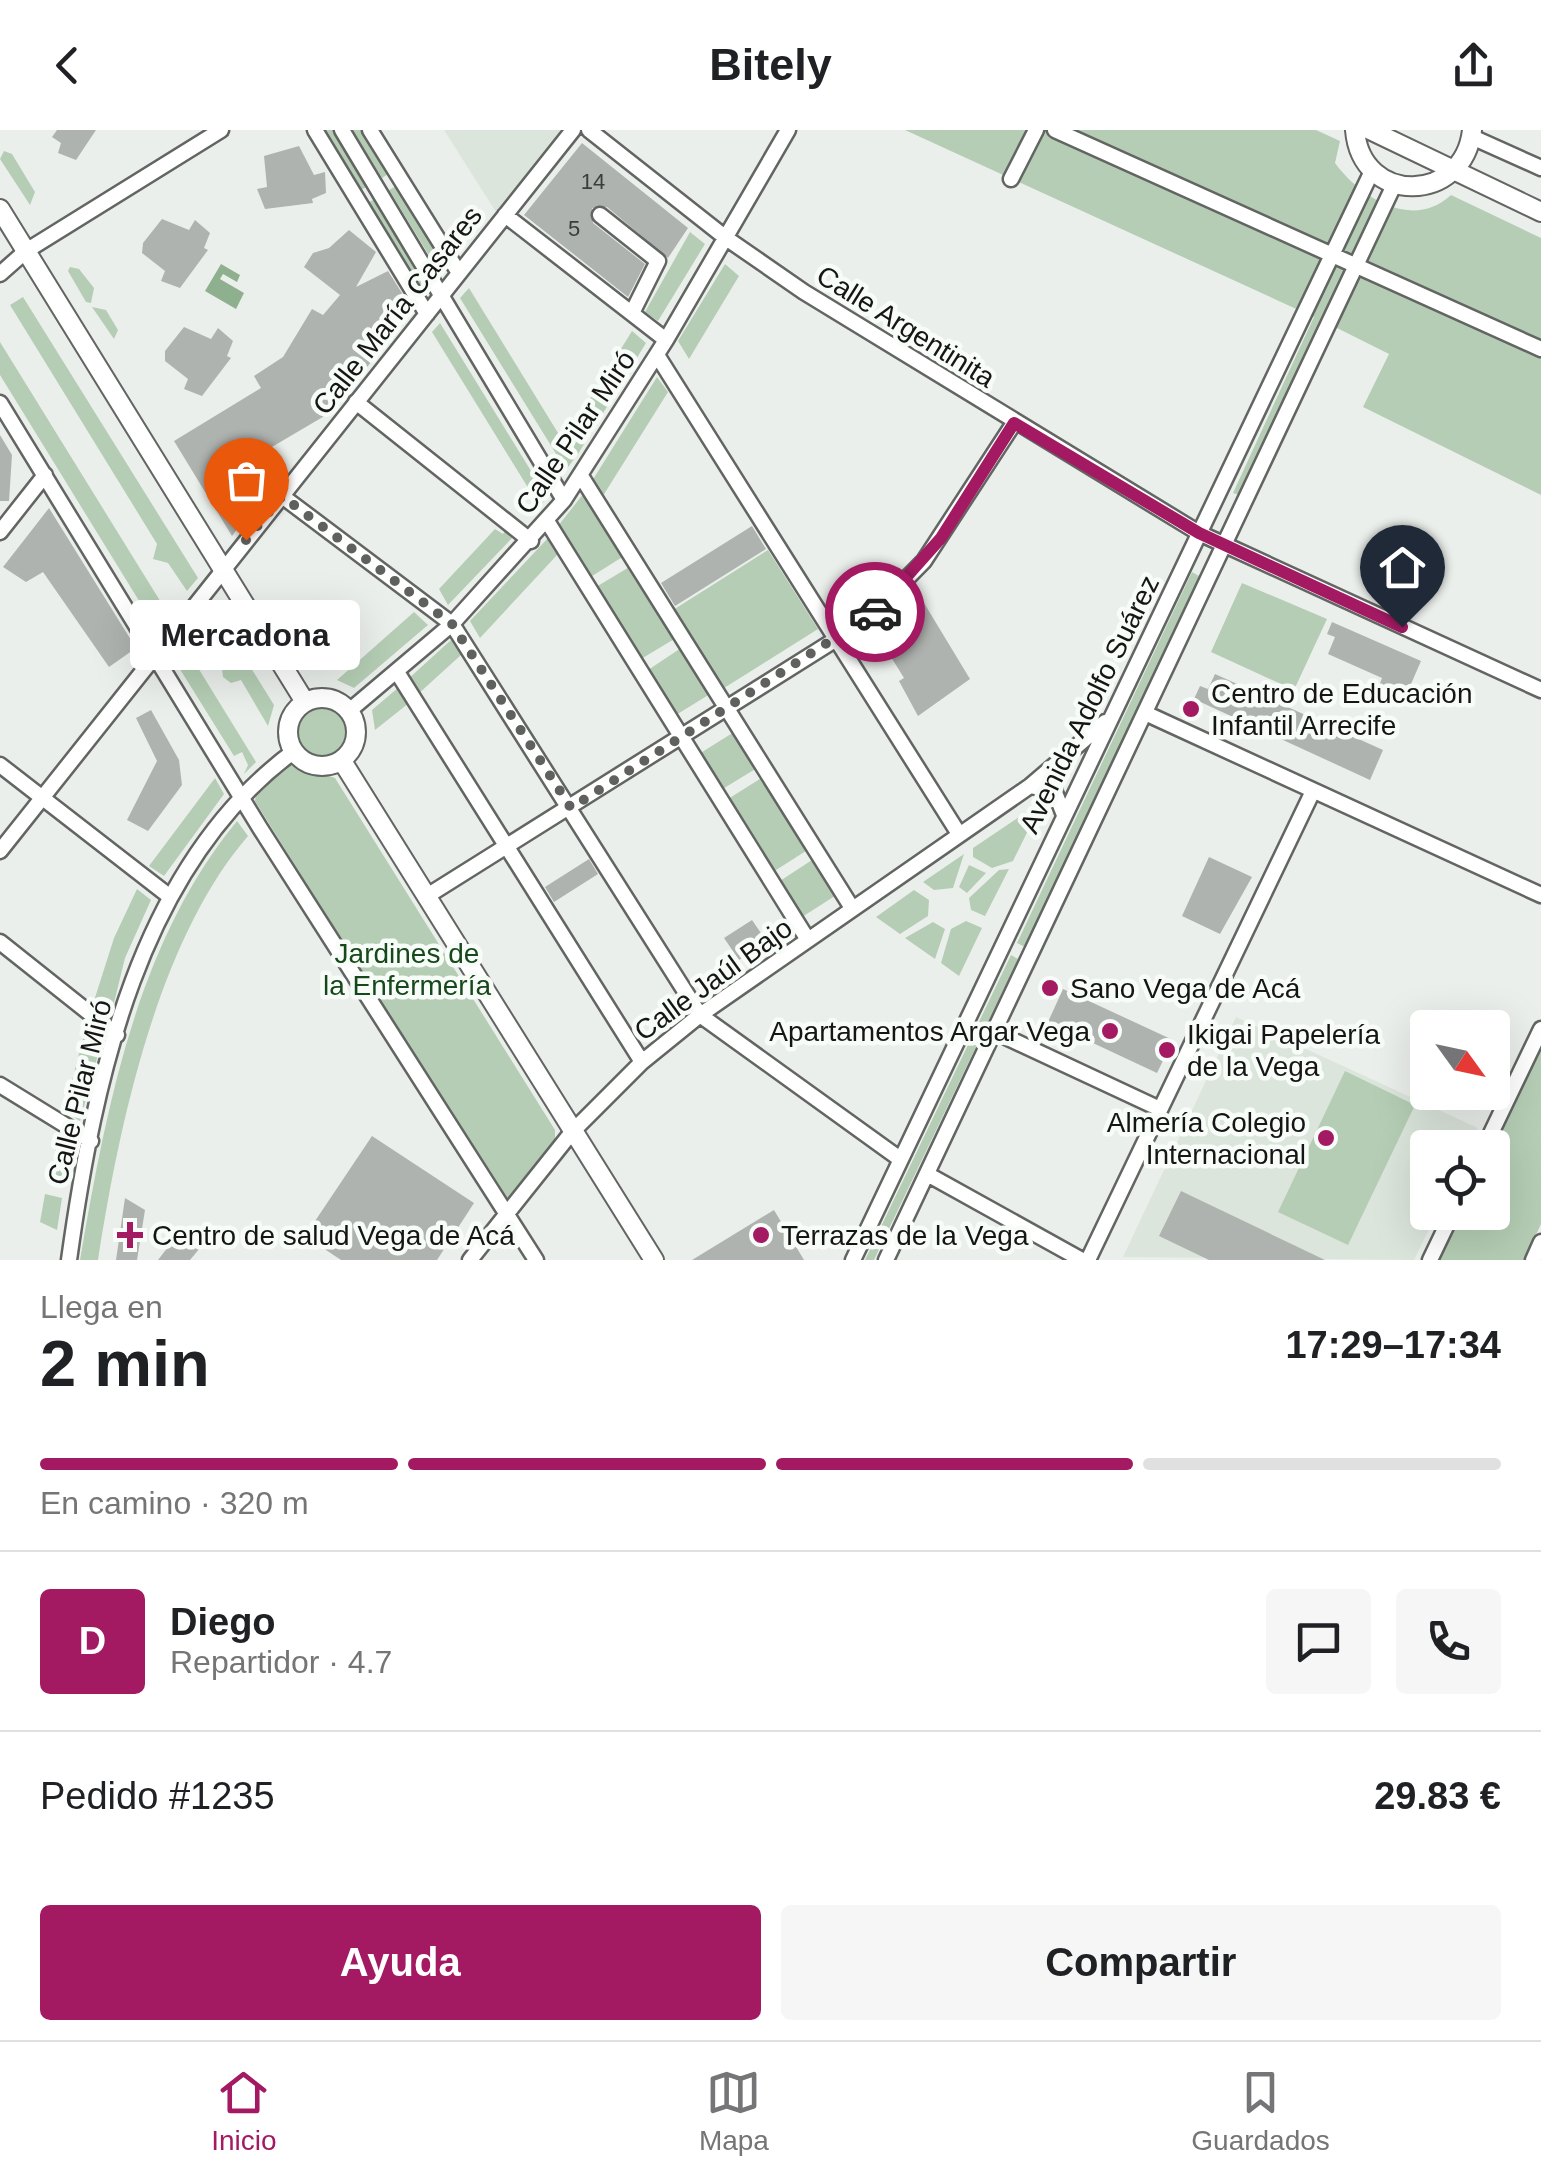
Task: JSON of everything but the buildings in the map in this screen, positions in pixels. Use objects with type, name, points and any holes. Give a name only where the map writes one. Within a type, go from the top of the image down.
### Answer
[{"type":"main road","points":[[1355,130],[1362,157],[1372,171],[1394,185],[1425,188],[1454,171],[1467,153],[1472,133]]},
{"type":"main road","points":[[1370,130],[1541,212]]},
{"type":"main road","points":[[0,209],[304,702]]},
{"type":"main road","points":[[327,698],[349,711],[356,735],[342,761],[313,765],[293,752],[288,737],[290,722],[304,702],[327,698]]},
{"type":"main road","points":[[342,761],[654,1260]]},
{"type":"street","points":[[0,274],[26,251],[221,130]]},
{"type":"street","points":[[315,130],[427,314]]},
{"type":"street","points":[[342,130],[564,500]]},
{"type":"street","points":[[370,130],[459,273]]},
{"type":"street","name":"Calle María Casares","points":[[0,851],[573,130]]},
{"type":"street","name":"Calle Argentinita","points":[[589,130],[726,238],[1014,423],[1199,533],[1541,690]]},
{"type":"street","name":"Calle Pilar Miró","points":[[349,711],[452,624],[564,500],[657,355],[788,130]]},
{"type":"street","points":[[1011,179],[1036,130]]},
{"type":"street","points":[[1055,130],[1541,349]]},
{"type":"street","points":[[1472,133],[1537,161]]},
{"type":"street","name":"Avenida Adolfo Suárez","points":[[853,1260],[1372,171]]},
{"type":"street","name":"Avenida Adolfo Suárez","points":[[886,1260],[1394,185]]},
{"type":"street","points":[[505,215],[666,340]]},
{"type":"street","points":[[600,215],[658,261],[632,313]]},
{"type":"street","points":[[657,355],[959,834]]},
{"type":"street","points":[[356,402],[531,541]]},
{"type":"street","points":[[0,403],[242,797],[536,1260]]},
{"type":"street","points":[[426,896],[866,621],[924,562],[1014,423]]},
{"type":"street","points":[[0,532],[45,476]]},
{"type":"street","points":[[581,476],[852,908]]},
{"type":"street","points":[[282,496],[452,624],[700,1015],[900,1160]]},
{"type":"street","points":[[547,522],[808,940]]},
{"type":"street","points":[[397,672],[642,1062]]},
{"type":"street","points":[[1146,714],[1541,896]]},
{"type":"street","name":"Calle Jaúl Bajo","points":[[470,1260],[572,1132],[642,1062],[700,1015],[1030,786],[1109,718]]},
{"type":"street","name":"Calle Pilar Miró","points":[[69,1260],[91,1141],[117,1035],[136,974],[170,896],[202,843],[242,797],[293,752]]},
{"type":"street","points":[[0,765],[170,896]]},
{"type":"street","points":[[1030,786],[1054,790],[1064,815]]},
{"type":"street","points":[[927,1174],[1086,1260],[1313,790]]},
{"type":"street","points":[[0,942],[117,1035]]},
{"type":"street","points":[[1493,1130],[1541,1029]]},
{"type":"street","points":[[995,1032],[1160,1109]]},
{"type":"street","points":[[0,1085],[91,1141]]},
{"type":"street","points":[[1430,1260],[1444,1230]]},
{"type":"street","points":[[1532,1260],[1541,1242]]},
{"type":"shaded area","points":[[444,130],[563,130],[496,212]]},
{"type":"shaded area","points":[[221,264],[240,275],[237,282],[223,274],[220,279],[244,293],[236,309],[205,291]]},
{"type":"shaded area","name":"Almería Colegio Internacional","points":[[1236,1017],[1410,1097],[1410,1110],[1439,1110],[1478,1128],[1410,1130],[1410,1230],[1429,1230],[1414,1260],[1123,1257]]},
{"type":"green space","points":[[320,130],[334,130],[368,186],[357,192]]},
{"type":"green space","points":[[352,130],[364,130],[391,172],[382,178]]},
{"type":"green space","points":[[905,130],[1316,130],[1340,141],[1335,163],[1372,198],[1404,210],[1420,210],[1451,195],[1541,238],[1541,495],[1363,407],[1389,354],[1323,321],[1242,496],[1233,493],[1314,317]]},
{"type":"green space","points":[[4,151],[12,154],[35,192],[30,205],[0,159]]},
{"type":"green space","points":[[398,185],[442,257],[435,265],[389,190]]},
{"type":"green space","points":[[375,199],[426,279],[418,290],[365,204]]},
{"type":"green space","points":[[690,232],[705,244],[658,321],[645,312]]},
{"type":"green space","points":[[725,264],[739,276],[689,359],[678,341]]},
{"type":"green space","points":[[70,267],[79,269],[94,288],[91,303],[86,302],[68,271]]},
{"type":"green space","points":[[469,288],[574,459],[566,470],[460,298]]},
{"type":"green space","points":[[23,297],[198,578],[187,591],[168,563],[153,559],[157,544],[10,305]]},
{"type":"green space","points":[[92,307],[106,310],[118,330],[114,339]]},
{"type":"green space","points":[[440,323],[547,497],[540,507],[432,332]]},
{"type":"green space","points":[[632,331],[646,343],[578,454],[567,436]]},
{"type":"green space","points":[[0,342],[162,604],[156,604],[152,611],[156,616],[165,608],[169,615],[157,630],[0,375]]},
{"type":"green space","points":[[657,377],[668,392],[601,499],[592,481]]},
{"type":"green space","points":[[584,493],[624,556],[589,578],[558,526]]},
{"type":"green space","points":[[495,529],[503,534],[506,529],[515,535],[448,605],[439,589]]},
{"type":"green space","points":[[549,537],[558,554],[480,638],[470,621]]},
{"type":"green space","points":[[768,550],[818,629],[724,688],[673,610]]},
{"type":"green space","points":[[631,566],[676,638],[641,659],[596,587]]},
{"type":"green space","points":[[1192,572],[1199,576],[1025,947],[1017,943]]},
{"type":"green space","points":[[1242,583],[1327,619],[1294,690],[1211,652]]},
{"type":"green space","points":[[213,607],[274,705],[268,726],[241,680],[231,683],[223,677],[222,669],[228,661],[210,633],[216,632],[217,622],[208,624],[208,630],[203,620]]},
{"type":"green space","points":[[414,612],[428,625],[354,688],[337,680]]},
{"type":"green space","points":[[451,640],[461,655],[417,695],[407,680]]},
{"type":"green space","points":[[184,645],[256,762],[244,774],[248,765],[242,752],[234,756],[173,658]]},
{"type":"green space","points":[[681,648],[710,694],[676,715],[648,670]]},
{"type":"green space","points":[[399,687],[409,703],[375,730],[372,710]]},
{"type":"green space","points":[[322,706],[340,714],[348,732],[340,750],[322,758],[304,750],[296,732],[304,714]]},
{"type":"green space","points":[[734,732],[757,768],[721,790],[699,754]]},
{"type":"green space","name":"Jardines de la Enfermería","points":[[290,763],[335,778],[555,1130],[555,1144],[511,1199],[500,1194],[255,801],[256,793]]},
{"type":"green space","points":[[763,777],[809,849],[773,872],[728,799]]},
{"type":"green space","points":[[215,778],[224,794],[164,876],[149,866]]},
{"type":"green space","points":[[1034,807],[1038,810],[1013,861],[992,868],[973,857],[973,848]]},
{"type":"green space","points":[[237,821],[248,836],[217,879],[190,927],[147,1036],[118,1151],[98,1260],[80,1260],[115,1087],[150,973],[203,868]]},
{"type":"green space","points":[[964,854],[953,888],[934,890],[923,882]]},
{"type":"green space","points":[[815,858],[838,894],[802,917],[780,881]]},
{"type":"green space","points":[[969,865],[986,873],[967,893],[959,887]]},
{"type":"green space","points":[[1009,869],[985,916],[971,910],[969,898],[999,870]]},
{"type":"green space","points":[[137,889],[151,900],[125,958],[111,1015],[93,1004],[114,938]]},
{"type":"green space","points":[[914,890],[929,900],[928,916],[900,934],[876,917]]},
{"type":"green space","points":[[966,921],[982,928],[959,976],[941,963],[951,929]]},
{"type":"green space","points":[[933,922],[945,929],[935,959],[905,938]]},
{"type":"green space","points":[[1011,955],[1018,959],[874,1260],[865,1260]]},
{"type":"green space","points":[[86,1027],[102,1040],[80,1121],[64,1111]]},
{"type":"green space","points":[[1541,1044],[1541,1224],[1524,1260],[1437,1260],[1452,1230],[1510,1230],[1510,1130],[1499,1130]]},
{"type":"green space","points":[[1345,1071],[1410,1103],[1413,1110],[1348,1245],[1278,1212]]},
{"type":"green space","points":[[59,1135],[75,1147],[67,1182],[48,1180]]},
{"type":"green space","points":[[45,1194],[62,1198],[57,1230],[40,1222]]},
{"type":"way so far","points":[[246,540],[282,496],[452,624],[571,808],[875,612]]},
{"type":"place","name":"Mercadona","points":[[246,540]]},
{"type":"place","name":"Centro de Educación Infantil Arrecife","points":[[1191,709]]},
{"type":"place","name":"Sano Vega de Acá","points":[[1050,988]]},
{"type":"place","name":"Apartamentos Argar Vega","points":[[1110,1031]]},
{"type":"place","name":"Ikigai Papelería de la Vega","points":[[1167,1050]]},
{"type":"place","name":"Almería Colegio Internacional","points":[[1326,1138]]},
{"type":"place","name":"Centro de salud Vega de Acá","points":[[130,1235]]},
{"type":"place","name":"Terrazas de la Vega","points":[[761,1235]]},
{"type":"route","points":[[875,612],[924,562],[1014,423],[1199,533],[1402,627]]}]
